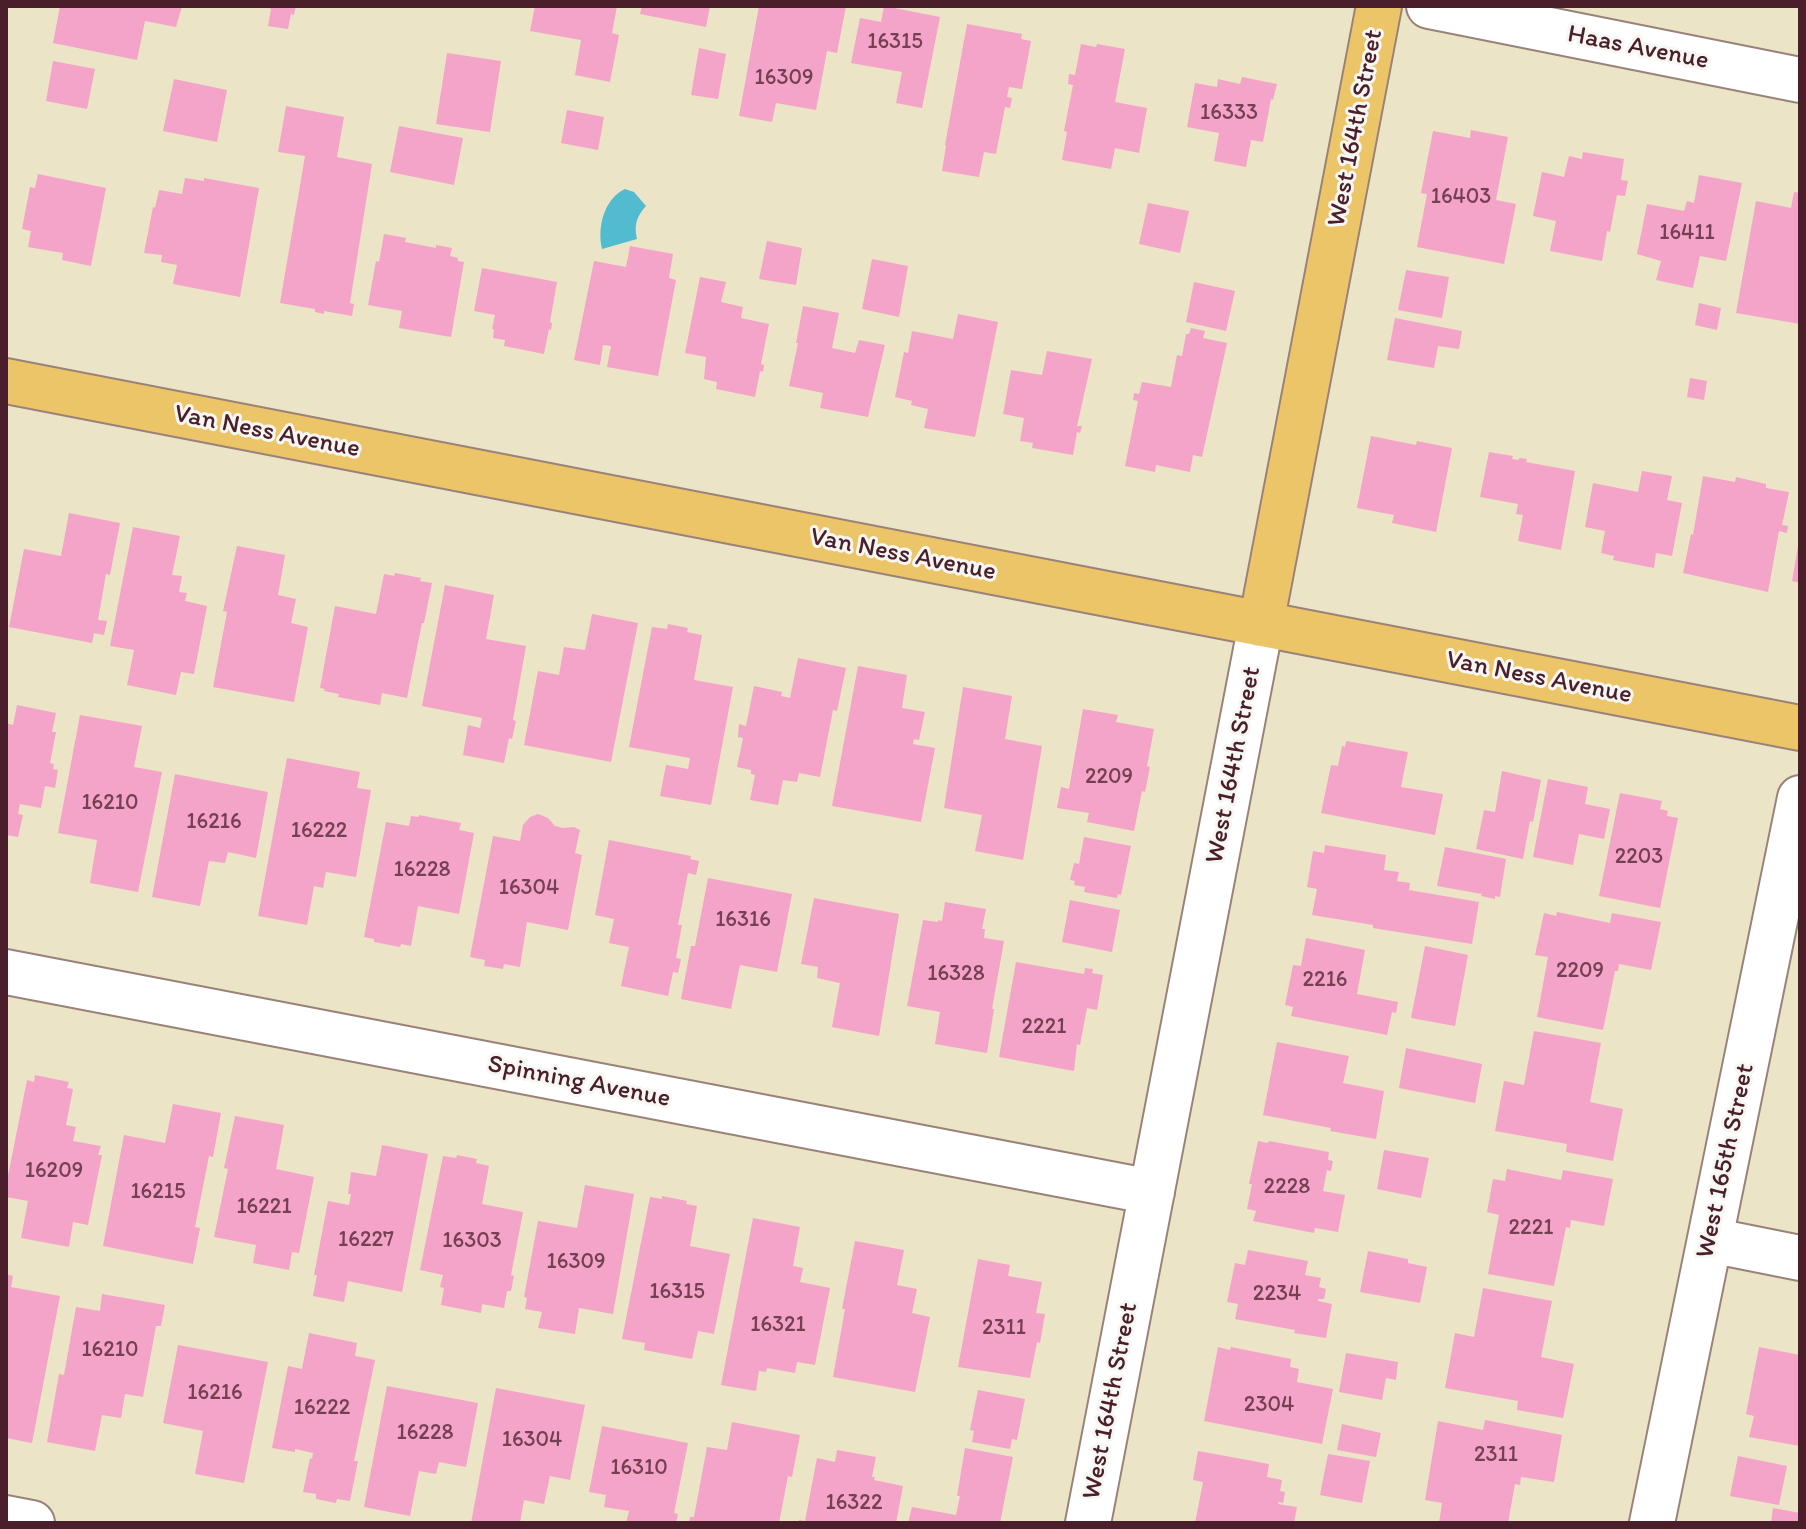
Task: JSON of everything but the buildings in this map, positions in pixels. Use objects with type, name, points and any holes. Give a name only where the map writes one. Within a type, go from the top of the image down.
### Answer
[{"type":"main road","name":"West 164th Street","points":[[1261,624],[1379,6]]},
{"type":"main road","name":"Van Ness Avenue","points":[[6,381],[1800,728]]},
{"type":"street","name":"Haas Avenue","points":[[1429,6],[1800,80]]},
{"type":"street","name":"West 164th Street","points":[[1088,1523],[1261,624]]},
{"type":"street","name":"West 165th Street","points":[[1652,1523],[1800,798]]},
{"type":"street","name":"Spinning Avenue","points":[[6,972],[1152,1192]]},
{"type":"street","points":[[1710,1240],[1800,1258]]},
{"type":"street","points":[[6,1518],[32,1523]]},
{"type":"water","points":[[625,189],[634,192],[646,206],[637,222],[637,239],[602,249],[604,214],[612,200]]}]
